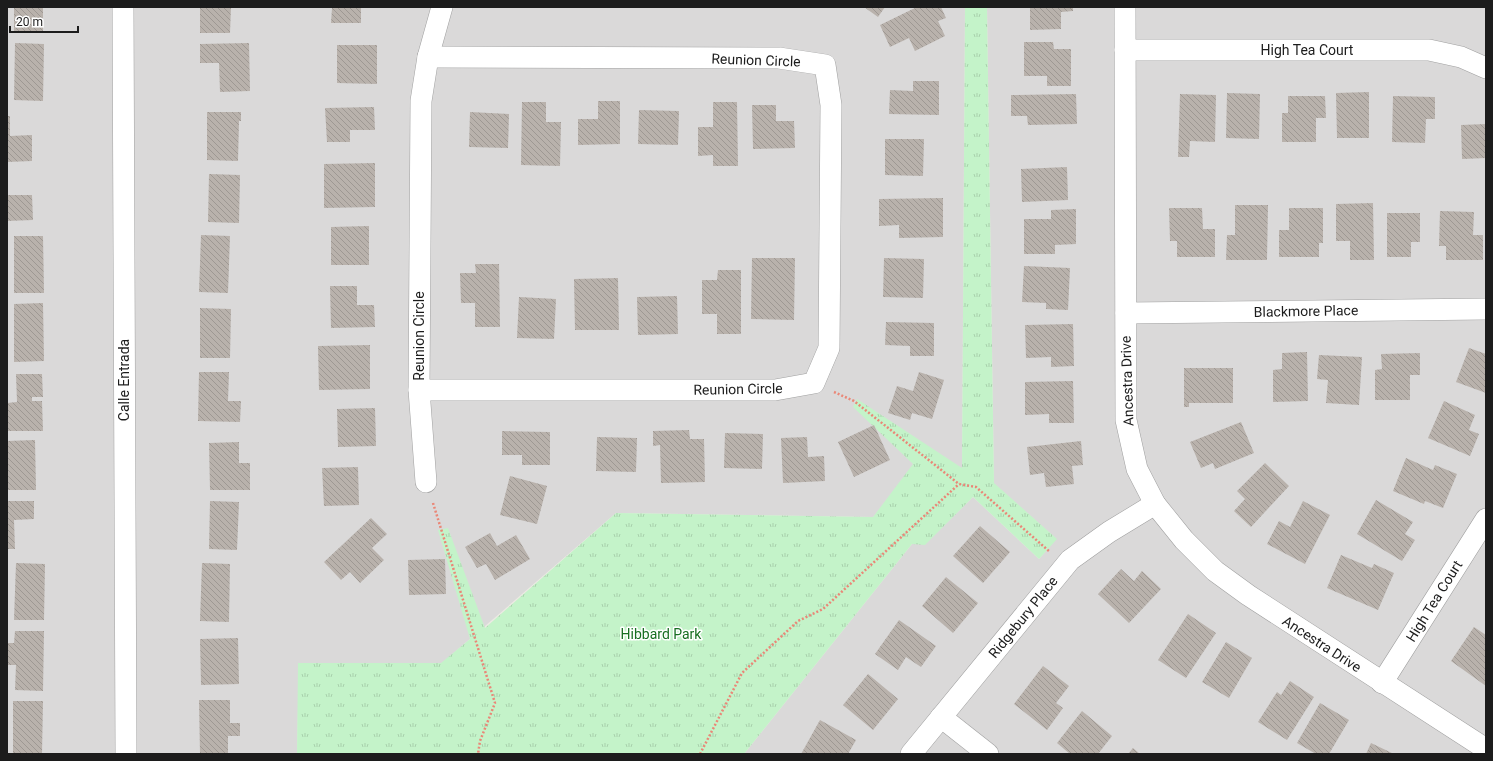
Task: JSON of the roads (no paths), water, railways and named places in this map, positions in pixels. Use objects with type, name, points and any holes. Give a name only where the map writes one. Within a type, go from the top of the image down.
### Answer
[{"type":"street","name":"Calle Entrada","points":[[122,7],[126,754]]},
{"type":"street","name":"Reunion Circle","points":[[428,57],[779,58],[825,65],[832,105],[829,348],[814,383],[775,390],[419,390],[421,101],[428,57],[442,7]]},
{"type":"street","name":"Ancestra Drive","points":[[1125,7],[1126,420],[1137,469],[1155,504],[1184,540],[1215,571],[1248,595],[1486,749]]},
{"type":"street","name":"High Tea Court","points":[[1125,50],[1429,50],[1460,57],[1486,68]]},
{"type":"street","name":"Blackmore Place","points":[[1126,312],[1486,309]]},
{"type":"street","points":[[419,390],[426,482]]},
{"type":"street","name":"Ridgebury Place","points":[[912,754],[1070,560],[1109,532],[1155,504]]},
{"type":"street","name":"High Tea Court","points":[[1382,683],[1486,519]]},
{"type":"street","points":[[941,717],[988,754]]},
{"type":"park label","name":"Hibbard Park","points":[[661,634]]}]
